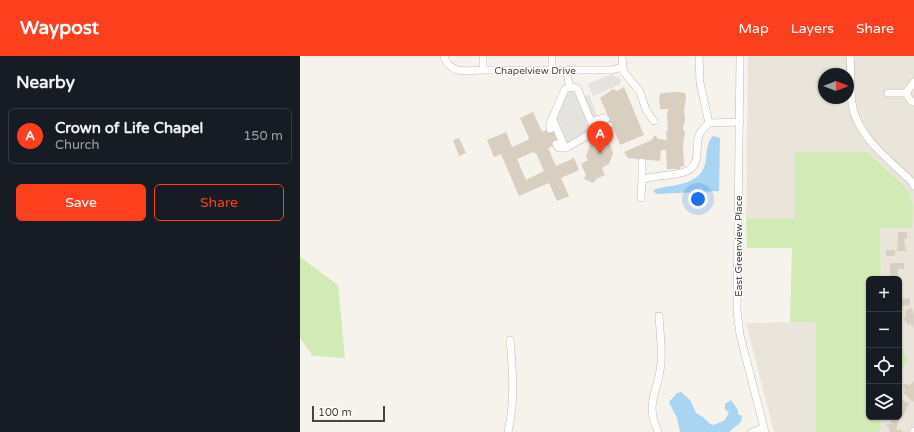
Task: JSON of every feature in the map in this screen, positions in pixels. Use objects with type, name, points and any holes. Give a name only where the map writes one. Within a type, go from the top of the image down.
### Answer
[{"type":"street","name":"Chapelview Drive","points":[[444,56],[454,70],[462,72],[483,70],[612,70],[622,67]]},
{"type":"street","points":[[483,56],[483,70]]},
{"type":"street","points":[[552,56],[552,70]]},
{"type":"street","points":[[622,56],[622,67],[625,74],[640,92],[646,110],[654,122]]},
{"type":"street","points":[[642,180],[650,177],[685,172],[692,168],[696,161],[700,135],[709,123],[700,83],[699,56]]},
{"type":"street","name":"East Greenview Place","points":[[740,56],[737,311],[740,335],[765,430]]},
{"type":"street","points":[[850,56],[852,103],[856,119],[869,139],[913,183],[914,186]]},
{"type":"street","points":[[566,70],[570,87]]},
{"type":"street","points":[[906,93],[914,82]]},
{"type":"street","points":[[550,129],[552,118],[564,90],[570,87],[577,88],[591,122],[595,131],[601,134],[608,130],[608,123],[603,118],[591,122]]},
{"type":"street","points":[[888,93],[906,93]]},
{"type":"street","points":[[906,93],[911,101],[914,102]]},
{"type":"street","points":[[552,118],[565,148]]},
{"type":"street","points":[[709,123],[740,122]]},
{"type":"street","points":[[556,144],[559,148],[565,148],[595,131]]},
{"type":"street","points":[[641,198],[642,162]]},
{"type":"street","points":[[658,316],[661,363],[652,396],[651,408],[652,420],[658,432]]},
{"type":"street","points":[[508,432],[512,415],[514,384],[510,340]]},
{"type":"street","points":[[752,432],[765,430]]},
{"type":"shaded area","points":[[748,56],[914,56],[914,432],[880,432],[881,420],[902,420],[902,369],[908,360],[902,347],[902,276],[881,276],[880,228],[795,152],[795,218],[746,219]]},
{"type":"shaded area","points":[[612,74],[615,77],[619,76],[621,84],[593,96],[588,84]]},
{"type":"shaded area","points":[[573,90],[591,129],[566,145],[555,119],[565,94]]},
{"type":"shaded area","points":[[589,94],[598,118],[594,119],[584,97]]},
{"type":"shaded area","points":[[816,322],[816,432],[774,432],[746,323]]},
{"type":"green space","points":[[795,152],[867,152],[908,190],[913,205],[912,228],[880,228],[881,276],[866,276],[866,420],[881,420],[880,432],[816,432],[816,322],[790,322],[792,248],[747,248],[746,219],[795,218]]},
{"type":"green space","points":[[300,257],[338,285],[345,358],[313,356],[300,338]]},
{"type":"green space","points":[[902,347],[908,360],[902,369]]},
{"type":"water","points":[[713,136],[720,138],[719,191],[656,194],[653,190],[683,184],[698,176],[702,172],[706,162],[708,145]]},
{"type":"water","points":[[681,392],[690,400],[696,413],[710,424],[713,425],[724,421],[729,413],[725,409],[725,404],[731,400],[738,410],[738,414],[742,416],[741,422],[729,432],[680,432],[677,418],[669,402],[677,393]]},
{"type":"building","points":[[624,87],[644,135],[620,145],[612,125],[603,129],[600,122],[609,118],[600,98],[613,89],[617,91]]},
{"type":"building","points":[[661,93],[685,93],[686,98],[683,129],[685,132],[683,145],[684,166],[680,167],[680,169],[667,169],[666,150],[661,150],[660,161],[628,158],[624,152],[652,140],[654,136],[658,139],[667,140],[667,113],[669,109],[660,109],[659,96]]},
{"type":"building","points":[[533,112],[542,132],[553,127],[560,143],[548,148],[556,166],[574,158],[579,170],[561,178],[569,196],[557,201],[549,183],[519,196],[501,154],[494,157],[487,140],[506,132],[512,147],[528,140],[529,138],[520,118]],"holes":[[[533,152],[536,153],[544,171],[526,180],[517,159]]]},
{"type":"building","points":[[596,134],[599,141],[610,145],[613,153],[609,164],[602,168],[605,175],[596,179],[594,183],[584,179],[586,175],[581,164],[588,160],[586,156],[590,145],[587,138]]},
{"type":"building","points":[[459,138],[466,153],[459,156],[453,140]]},
{"type":"building","points":[[898,232],[907,232],[907,239],[904,239],[906,251],[897,251]]},
{"type":"building","points":[[886,250],[895,250],[895,256],[886,256]]},
{"type":"building","points":[[890,263],[904,263],[904,269],[898,269],[898,276],[890,276]]},
{"type":"building","points":[[910,298],[910,305],[902,306],[902,299]]},
{"type":"building","points":[[912,308],[914,316],[913,328],[911,324],[908,325],[903,318],[905,317],[906,310]]},
{"type":"building","points":[[914,381],[913,402],[903,392],[906,390],[902,386],[906,383],[909,386]]},
{"type":"building","points":[[902,400],[909,403],[902,418]]},
{"type":"building","points":[[891,420],[899,420],[896,430],[902,430],[902,432],[889,432],[890,428],[887,427],[887,423],[891,424]]},
{"type":"tunnel","points":[[550,129],[556,144]]},
{"type":"place","name":"Crown of Life Chapel","points":[[600,154]]}]
